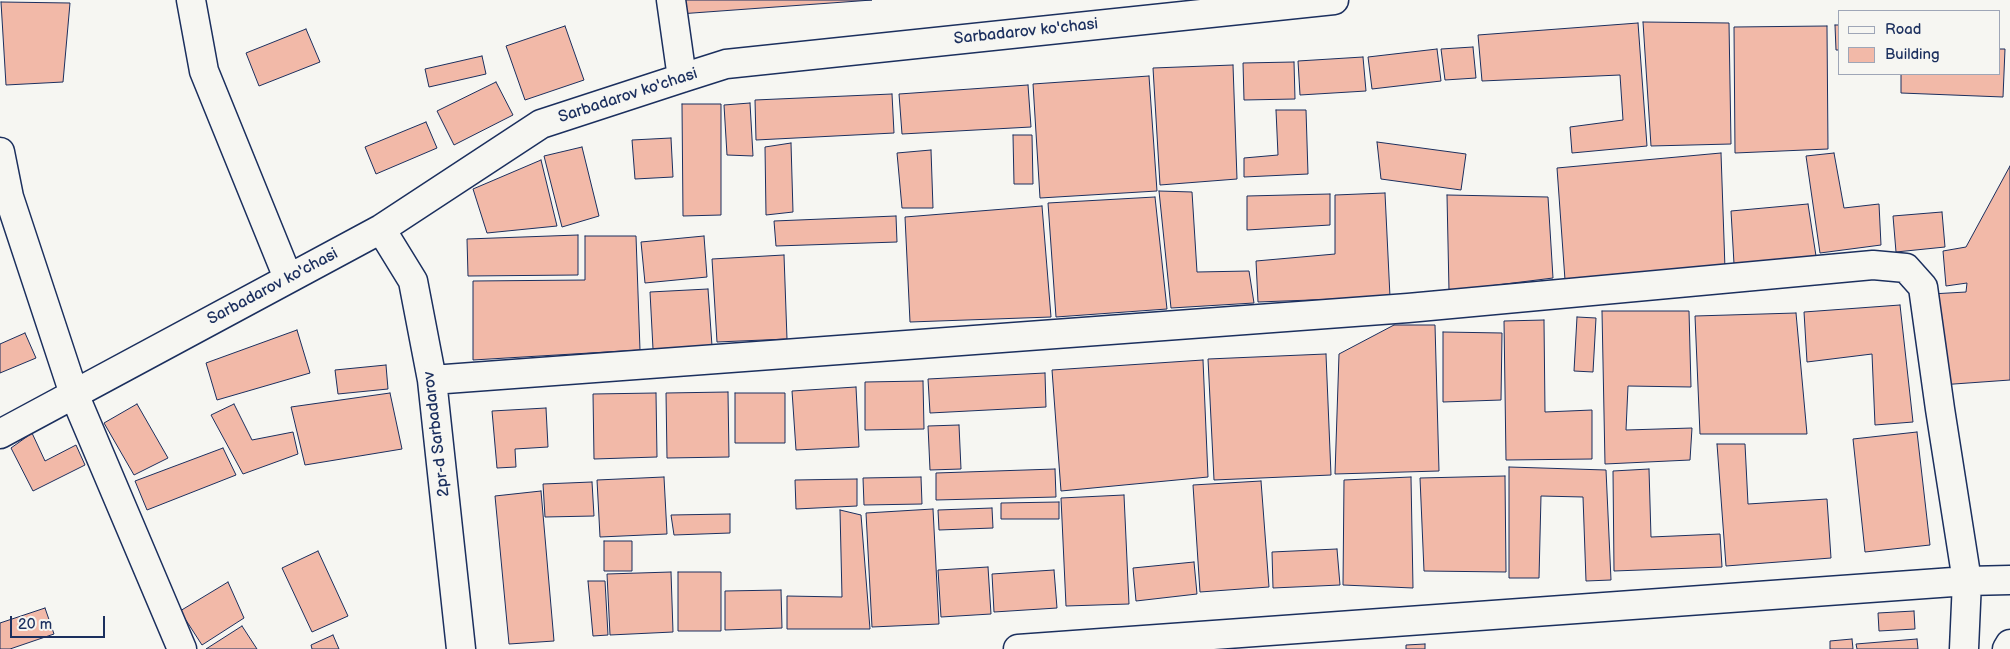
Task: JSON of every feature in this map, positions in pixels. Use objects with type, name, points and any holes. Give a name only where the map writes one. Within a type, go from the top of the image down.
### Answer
[{"type":"street","points":[[191,0],[204,71],[288,278]]},
{"type":"street","points":[[671,0],[682,78]]},
{"type":"street","name":"Sarbadarov ko'chasi","points":[[0,434],[288,278],[381,230],[542,124],[682,78],[726,64],[1334,0]]},
{"type":"street","points":[[0,152],[9,197],[74,394],[182,649]]},
{"type":"street","name":"2pr-d Sarbadarov","points":[[381,230],[413,281],[432,380],[461,649]]},
{"type":"street","points":[[432,380],[1408,308],[1873,265],[1906,268],[1923,287],[1967,581],[1964,649]]},
{"type":"street","points":[[1018,649],[1967,581],[2010,580]]},
{"type":"street","points":[[2007,649],[2010,644]]},
{"type":"building","points":[[678,0],[872,0],[679,14]]},
{"type":"building","points":[[1,2],[70,3],[63,82],[6,85]]},
{"type":"building","points":[[1643,22],[1729,23],[1731,144],[1651,146]]},
{"type":"building","points":[[1638,23],[1647,146],[1572,153],[1570,127],[1623,120],[1620,75],[1482,81],[1478,35]]},
{"type":"building","points":[[1835,25],[1838,25],[1838,50],[1836,50]]},
{"type":"building","points":[[565,26],[584,80],[525,100],[506,46]]},
{"type":"building","points":[[1827,26],[1828,149],[1735,153],[1734,27]]},
{"type":"building","points":[[306,29],[320,62],[259,86],[246,53]]},
{"type":"building","points":[[1473,47],[1476,78],[1445,80],[1441,49]]},
{"type":"building","points":[[1437,49],[1441,81],[1372,89],[1368,57]]},
{"type":"building","points":[[2000,49],[2005,49],[2003,97],[1901,93],[1901,75],[2000,75]]},
{"type":"building","points":[[482,56],[486,74],[429,87],[425,69]]},
{"type":"building","points":[[1363,57],[1366,91],[1300,95],[1298,61]]},
{"type":"building","points":[[1294,62],[1295,99],[1244,100],[1243,63]]},
{"type":"building","points":[[1233,65],[1237,179],[1160,185],[1153,68]]},
{"type":"building","points":[[1149,76],[1157,191],[1040,198],[1033,84]]},
{"type":"building","points":[[496,82],[513,115],[454,145],[437,111]]},
{"type":"building","points":[[1028,85],[1031,127],[902,134],[899,94]]},
{"type":"building","points":[[892,94],[894,133],[756,140],[755,100]]},
{"type":"building","points":[[750,103],[753,156],[727,155],[724,105]]},
{"type":"building","points":[[682,104],[721,104],[721,215],[683,216]]},
{"type":"building","points":[[1276,110],[1306,110],[1308,174],[1244,177],[1244,158],[1278,155]]},
{"type":"building","points":[[426,122],[437,148],[376,174],[365,147]]},
{"type":"building","points":[[1013,135],[1032,135],[1033,184],[1014,184]]},
{"type":"building","points":[[671,138],[673,177],[635,179],[632,140]]},
{"type":"building","points":[[1377,142],[1466,154],[1461,190],[1381,179]]},
{"type":"building","points":[[791,143],[793,212],[766,215],[765,147]]},
{"type":"building","points":[[582,147],[599,216],[562,227],[544,156]]},
{"type":"building","points":[[931,150],[933,208],[902,208],[897,153]]},
{"type":"building","points":[[1721,153],[1725,269],[1565,280],[1557,168]]},
{"type":"building","points":[[1834,153],[1844,208],[1879,204],[1881,245],[1820,253],[1806,156]]},
{"type":"building","points":[[541,160],[557,226],[487,233],[473,189]]},
{"type":"building","points":[[2010,166],[2010,380],[1940,385],[1931,294],[1966,292],[1967,283],[1946,286],[1943,251],[1966,247]]},
{"type":"building","points":[[1159,191],[1192,192],[1197,272],[1249,271],[1254,303],[1171,308]]},
{"type":"building","points":[[1385,193],[1390,297],[1258,302],[1256,261],[1335,254],[1335,195]]},
{"type":"building","points":[[1330,194],[1330,225],[1247,230],[1247,196]]},
{"type":"building","points":[[1447,195],[1548,197],[1553,278],[1449,291]]},
{"type":"building","points":[[1155,197],[1167,309],[1056,317],[1048,203]]},
{"type":"building","points":[[1808,204],[1816,256],[1734,264],[1731,211]]},
{"type":"building","points":[[1042,206],[1051,317],[910,322],[905,217]]},
{"type":"building","points":[[1942,212],[1945,247],[1896,252],[1893,216]]},
{"type":"building","points":[[896,216],[897,242],[776,246],[774,221]]},
{"type":"building","points":[[578,235],[578,275],[468,276],[467,239]]},
{"type":"building","points":[[585,236],[636,236],[640,350],[473,360],[473,281],[585,280]]},
{"type":"building","points":[[704,236],[707,277],[645,283],[641,242]]},
{"type":"building","points":[[784,255],[787,339],[717,342],[712,259]]},
{"type":"building","points":[[708,289],[712,346],[653,349],[650,292]]},
{"type":"building","points":[[1900,305],[1913,422],[1875,425],[1872,354],[1807,362],[1804,312]]},
{"type":"building","points":[[1602,311],[1689,311],[1691,387],[1628,386],[1626,430],[1692,428],[1690,460],[1605,464]]},
{"type":"building","points":[[1796,313],[1807,434],[1700,434],[1695,316]]},
{"type":"building","points":[[1577,317],[1596,318],[1593,372],[1574,371]]},
{"type":"building","points":[[1544,320],[1545,412],[1592,410],[1592,459],[1506,460],[1504,321]]},
{"type":"building","points":[[1394,325],[1435,325],[1439,471],[1335,474],[1339,354]]},
{"type":"building","points":[[297,330],[310,373],[217,400],[206,363]]},
{"type":"building","points":[[1443,332],[1502,333],[1501,400],[1443,402]]},
{"type":"building","points":[[25,333],[36,358],[0,373],[0,344]]},
{"type":"building","points":[[1326,354],[1331,475],[1214,480],[1208,359]]},
{"type":"building","points":[[1203,360],[1208,477],[1061,491],[1052,370]]},
{"type":"building","points":[[386,365],[388,389],[338,394],[335,370]]},
{"type":"building","points":[[1045,373],[1046,407],[930,413],[928,379]]},
{"type":"building","points":[[923,381],[924,429],[865,430],[865,382]]},
{"type":"building","points":[[856,387],[859,447],[796,450],[792,391]]},
{"type":"building","points":[[728,392],[729,457],[667,458],[666,393]]},
{"type":"building","points":[[390,393],[402,449],[305,465],[291,407]]},
{"type":"building","points":[[656,393],[657,457],[594,459],[593,394]]},
{"type":"building","points":[[735,393],[785,393],[785,443],[735,443]]},
{"type":"building","points":[[137,404],[168,458],[134,475],[104,423]]},
{"type":"building","points":[[234,404],[252,440],[293,432],[298,454],[243,474],[211,415]]},
{"type":"building","points":[[546,408],[548,447],[515,449],[516,467],[497,468],[492,411]]},
{"type":"building","points":[[959,425],[961,469],[930,470],[928,426]]},
{"type":"building","points":[[1917,432],[1930,545],[1865,552],[1853,439]]},
{"type":"building","points":[[32,433],[45,461],[76,445],[85,465],[33,491],[11,448]]},
{"type":"building","points":[[1717,444],[1745,444],[1748,504],[1827,499],[1831,558],[1726,566]]},
{"type":"building","points":[[223,448],[236,475],[147,510],[135,481]]},
{"type":"building","points":[[1509,467],[1606,470],[1611,580],[1586,581],[1583,497],[1541,496],[1539,578],[1509,578]]},
{"type":"building","points":[[1055,469],[1056,497],[936,500],[936,473]]},
{"type":"building","points":[[1649,469],[1651,537],[1720,534],[1722,567],[1614,571],[1613,471]]},
{"type":"building","points":[[1505,476],[1506,572],[1424,571],[1420,478]]},
{"type":"building","points":[[664,477],[667,534],[600,537],[597,480]]},
{"type":"building","points":[[921,477],[922,504],[864,505],[863,478]]},
{"type":"building","points":[[1411,477],[1413,588],[1343,585],[1344,480]]},
{"type":"building","points":[[857,479],[857,506],[796,509],[795,480]]},
{"type":"building","points":[[1261,481],[1269,587],[1200,592],[1193,485]]},
{"type":"building","points":[[592,482],[594,516],[545,517],[543,484]]},
{"type":"building","points":[[541,491],[554,641],[509,644],[495,496]]},
{"type":"building","points":[[1124,495],[1129,604],[1066,606],[1061,498]]},
{"type":"building","points":[[1059,502],[1059,519],[1001,519],[1001,503]]},
{"type":"building","points":[[992,508],[993,528],[939,530],[938,510]]},
{"type":"building","points":[[933,509],[939,624],[872,627],[866,513]]},
{"type":"building","points":[[840,510],[861,515],[870,629],[787,629],[787,596],[842,597]]},
{"type":"building","points":[[730,514],[730,533],[674,535],[671,515]]},
{"type":"building","points":[[604,541],[632,541],[632,571],[604,571]]},
{"type":"building","points":[[1337,549],[1340,585],[1273,588],[1272,552]]},
{"type":"building","points":[[318,551],[348,616],[312,632],[282,568]]},
{"type":"building","points":[[1194,562],[1197,594],[1136,601],[1133,568]]},
{"type":"building","points":[[988,567],[991,614],[941,617],[938,570]]},
{"type":"building","points":[[1054,570],[1057,608],[994,612],[992,574]]},
{"type":"building","points":[[671,572],[673,632],[610,635],[607,574]]},
{"type":"building","points":[[678,572],[721,572],[721,631],[678,631]]},
{"type":"building","points":[[588,581],[605,581],[608,635],[593,636]]},
{"type":"building","points":[[228,582],[244,618],[202,645],[180,611]]},
{"type":"building","points":[[781,590],[782,628],[725,630],[725,591]]},
{"type":"building","points":[[45,608],[54,634],[10,649],[0,649],[0,623]]},
{"type":"building","points":[[1914,611],[1915,629],[1879,631],[1878,613]]},
{"type":"building","points":[[242,626],[257,649],[206,649]]},
{"type":"building","points":[[333,635],[339,649],[312,649],[311,645]]},
{"type":"building","points":[[1852,639],[1853,649],[1830,649],[1830,641]]},
{"type":"building","points":[[1917,639],[1918,649],[1857,649],[1856,644]]},
{"type":"building","points":[[1425,644],[1425,649],[1406,649],[1406,645]]}]
